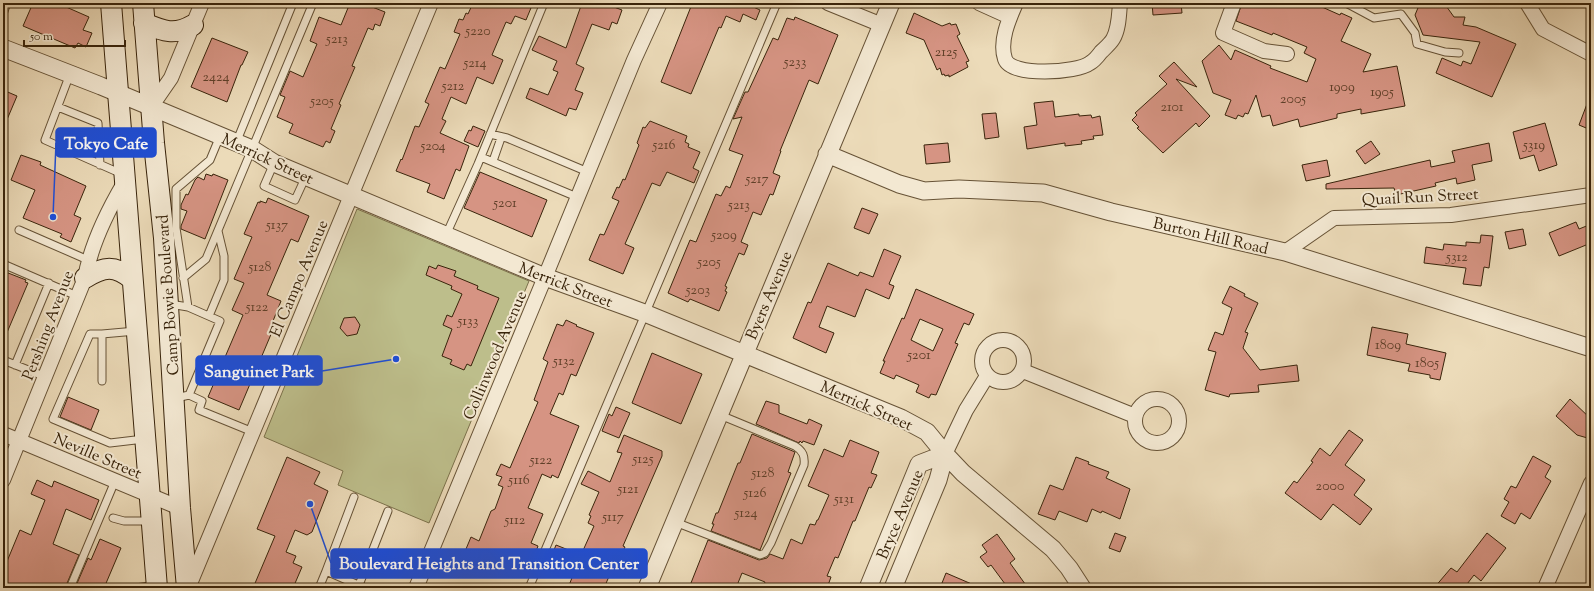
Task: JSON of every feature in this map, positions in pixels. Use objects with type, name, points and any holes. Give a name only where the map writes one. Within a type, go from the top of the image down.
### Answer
[{"type":"main road","name":"Camp Bowie Boulevard","points":[[111,3],[156,586]]},
{"type":"main road","name":"Camp Bowie Boulevard","points":[[142,3],[151,107],[171,247],[168,304],[181,397],[180,508],[187,588]]},
{"type":"main road","points":[[144,23],[160,30],[177,32],[185,30],[193,25]]},
{"type":"main road","points":[[86,269],[119,270],[132,279]]},
{"type":"street","points":[[151,107],[171,78],[202,3]]},
{"type":"street","name":"El Campo Avenue","points":[[187,588],[431,3]]},
{"type":"street","name":"Collinwood Avenue","points":[[416,588],[546,277],[577,197],[634,60],[660,3]]},
{"type":"street","points":[[828,3],[882,25]]},
{"type":"street","name":"Byers Avenue","points":[[647,588],[891,3]]},
{"type":"street","points":[[979,3],[1010,16]]},
{"type":"street","points":[[1016,3],[1010,16],[1003,43],[1005,59],[1011,67],[1033,71],[1071,71],[1090,64],[1113,39],[1119,18],[1120,3]]},
{"type":"street","points":[[1234,3],[1223,32],[1264,51],[1287,54]]},
{"type":"street","points":[[1527,3],[1543,29],[1591,54]]},
{"type":"street","name":"Merrick Street","points":[[3,48],[118,93],[252,149],[274,163],[546,277],[646,314],[901,418],[927,432],[963,473],[1053,549],[1069,568],[1082,588]]},
{"type":"street","name":"Burton Hill Road","points":[[827,154],[899,184],[924,191],[959,189],[1043,193],[1111,212],[1285,252],[1591,348]]},
{"type":"street","name":"Pershing Avenue","points":[[3,480],[46,377],[110,207],[124,179]]},
{"type":"street","name":"Quail Run Street","points":[[1285,252],[1334,218],[1451,215],[1566,197],[1591,195]]},
{"type":"street","points":[[1000,338],[1016,342],[1025,355],[1023,371],[1013,381],[999,382],[987,376],[981,361],[986,346],[1000,338]]},
{"type":"street","points":[[1023,371],[1135,416]]},
{"type":"street","name":"Bryce Avenue","points":[[893,588],[938,480],[945,454],[966,410],[987,376]]},
{"type":"street","name":"Neville Street","points":[[3,434],[180,508]]},
{"type":"street","name":"Bryce Avenue","points":[[868,588],[919,464],[945,454]]},
{"type":"street","points":[[1544,588],[1591,483]]},
{"type":"lane","points":[[3,14],[7,3]]},
{"type":"lane","points":[[188,307],[183,278],[171,247],[176,228],[176,189],[210,160],[228,140],[293,3]]},
{"type":"lane","points":[[183,278],[206,259],[313,3]]},
{"type":"lane","points":[[446,235],[481,157],[544,3]]},
{"type":"lane","points":[[529,588],[777,3]]},
{"type":"lane","points":[[1346,3],[1374,18],[1401,14],[1415,33],[1417,44],[1445,52],[1459,53]]},
{"type":"lane","points":[[70,74],[45,140],[100,165],[124,179]]},
{"type":"lane","points":[[58,107],[98,123],[100,165]]},
{"type":"lane","points":[[490,134],[501,138],[507,138],[588,172]]},
{"type":"lane","points":[[493,161],[501,138]]},
{"type":"lane","points":[[481,157],[577,197]]},
{"type":"lane","points":[[274,163],[264,186],[296,200],[306,176]]},
{"type":"lane","points":[[18,230],[86,269]]},
{"type":"lane","points":[[209,316],[224,280],[224,256],[218,232]]},
{"type":"lane","points":[[3,264],[77,296]]},
{"type":"lane","points":[[15,364],[49,283]]},
{"type":"lane","points":[[168,304],[188,307],[220,321],[181,397],[202,401],[199,410],[253,432]]},
{"type":"lane","points":[[137,331],[90,334],[53,419],[110,443],[144,439]]},
{"type":"lane","points":[[102,334],[102,381]]},
{"type":"lane","points":[[3,360],[46,377]]},
{"type":"lane","points":[[675,522],[760,555],[765,553],[771,543],[804,465],[805,457],[801,450],[795,446],[719,414]]},
{"type":"lane","points":[[70,588],[114,481]]},
{"type":"lane","points":[[319,588],[354,497]]},
{"type":"lane","points":[[326,571],[362,587],[388,511]]},
{"type":"lane","points":[[114,518],[124,521],[151,521]]},
{"type":"lane","points":[[136,588],[156,586]]},
{"type":"green space","points":[[357,209],[529,281],[429,523],[338,485],[343,471],[264,437]]},
{"type":"building","points":[[33,3],[57,3],[89,17],[83,30],[92,33],[86,47],[78,43],[75,48],[23,26]]},
{"type":"building","points":[[350,3],[362,3],[385,12],[380,26],[375,24],[373,30],[368,28],[352,66],[355,67],[339,104],[341,105],[331,129],[335,131],[330,143],[326,141],[323,147],[289,133],[293,124],[277,117],[285,97],[280,95],[290,71],[303,77],[317,44],[310,41],[319,17],[341,25]]},
{"type":"building","points":[[473,3],[533,3],[526,20],[515,16],[511,24],[506,22],[492,55],[503,60],[493,84],[477,77],[466,104],[451,97],[442,119],[446,121],[440,133],[469,146],[460,171],[456,169],[444,199],[427,192],[430,184],[396,171],[401,159],[402,160],[415,126],[419,127],[429,104],[425,102],[440,67],[445,69],[460,34],[454,32],[459,19],[463,20],[466,13],[468,14]]},
{"type":"building","points":[[582,3],[616,3],[614,7],[622,10],[617,24],[612,22],[609,30],[592,24],[576,64],[584,68],[575,90],[583,93],[576,110],[569,108],[566,116],[526,98],[530,88],[548,95],[558,72],[553,70],[557,61],[532,50],[539,36],[566,48]]},
{"type":"building","points":[[700,3],[748,3],[747,4],[760,10],[756,20],[743,14],[740,22],[726,16],[721,28],[719,27],[691,94],[661,82],[692,4],[698,6]]},
{"type":"building","points":[[1152,3],[1181,3],[1182,13],[1153,15]]},
{"type":"building","points":[[1242,3],[1324,3],[1322,7],[1340,15],[1341,13],[1352,18],[1341,41],[1371,54],[1363,72],[1397,66],[1405,106],[1361,114],[1361,109],[1337,114],[1337,118],[1300,127],[1298,119],[1273,126],[1270,115],[1262,117],[1256,95],[1248,114],[1245,113],[1243,117],[1238,115],[1236,119],[1225,115],[1231,100],[1213,93],[1202,61],[1219,45],[1231,60],[1235,50],[1271,66],[1270,68],[1307,82],[1316,59],[1304,53],[1307,47],[1273,33],[1272,35],[1236,21]]},
{"type":"building","points":[[1420,3],[1444,3],[1454,17],[1465,17],[1463,25],[1476,27],[1516,44],[1492,97],[1436,73],[1442,58],[1461,66],[1463,61],[1471,64],[1480,42],[1423,35],[1415,15]]},
{"type":"building","points":[[914,13],[942,26],[950,23],[951,25],[956,24],[960,34],[957,36],[969,61],[966,62],[968,67],[949,77],[949,75],[942,75],[940,68],[937,70],[924,40],[906,33]]},
{"type":"building","points":[[795,17],[838,35],[818,84],[809,80],[780,151],[773,173],[780,176],[773,195],[770,194],[761,215],[753,212],[741,242],[748,245],[744,255],[739,253],[725,286],[727,287],[725,291],[727,292],[719,311],[690,299],[688,302],[668,293],[690,240],[696,242],[716,194],[721,196],[726,186],[730,188],[743,155],[729,150],[742,117],[733,119],[745,92],[748,92],[773,38],[778,40],[787,18],[794,20]]},
{"type":"building","points":[[212,38],[248,52],[241,65],[227,102],[191,87]]},
{"type":"building","points":[[1174,62],[1197,87],[1176,79],[1210,116],[1199,127],[1196,123],[1163,153],[1137,128],[1139,127],[1132,120],[1137,115],[1135,113],[1167,84],[1159,76]]},
{"type":"building","points":[[3,90],[17,96],[3,129]]},
{"type":"building","points":[[1591,96],[1591,130],[1579,125]]},
{"type":"building","points":[[1053,101],[1055,117],[1079,114],[1079,116],[1091,115],[1092,118],[1100,116],[1103,135],[1093,136],[1094,139],[1081,141],[1082,144],[1065,146],[1065,143],[1027,149],[1024,127],[1037,125],[1034,103]]},
{"type":"building","points":[[996,113],[999,137],[985,139],[982,114]]},
{"type":"building","points":[[650,121],[687,136],[685,142],[689,144],[688,147],[700,152],[693,168],[699,171],[694,183],[667,172],[660,186],[652,183],[625,244],[634,248],[623,274],[589,260],[600,234],[604,235],[619,201],[612,198],[617,187],[619,188],[623,179],[625,180],[639,145],[637,143],[643,127],[645,128]]},
{"type":"building","points":[[1545,123],[1557,165],[1539,171],[1534,155],[1520,159],[1513,132]]},
{"type":"building","points":[[473,126],[485,131],[478,147],[464,141],[469,130],[471,131]]},
{"type":"building","points":[[1371,141],[1380,154],[1365,164],[1356,151]]},
{"type":"building","points":[[948,143],[950,162],[926,164],[924,145]]},
{"type":"building","points":[[1489,143],[1492,161],[1472,165],[1475,180],[1457,184],[1456,178],[1435,183],[1436,186],[1396,195],[1394,188],[1326,189],[1326,184],[1430,160],[1431,167],[1455,162],[1452,151]]},
{"type":"building","points":[[21,155],[41,162],[40,165],[86,186],[74,215],[81,218],[71,242],[60,237],[62,234],[23,218],[35,190],[11,180]]},
{"type":"building","points":[[1327,160],[1330,176],[1306,181],[1302,165]]},
{"type":"building","points":[[480,172],[547,200],[532,237],[464,208]]},
{"type":"building","points":[[206,174],[212,176],[213,174],[228,180],[205,239],[181,229],[187,211],[181,209],[181,205],[186,194],[188,195],[195,180],[198,177],[204,180]]},
{"type":"building","points":[[268,198],[309,216],[298,242],[291,239],[267,295],[281,301],[269,331],[272,332],[239,410],[208,397],[243,315],[232,310],[244,283],[234,279],[252,237],[244,234],[258,202],[260,203],[260,201],[266,203]]},
{"type":"building","points":[[862,208],[878,214],[869,234],[854,228]]},
{"type":"building","points":[[1576,222],[1579,229],[1589,225],[1591,231],[1591,243],[1559,256],[1549,233]]},
{"type":"building","points":[[1523,229],[1526,245],[1509,249],[1505,232]]},
{"type":"building","points":[[1481,235],[1493,236],[1489,268],[1484,267],[1481,286],[1463,284],[1466,268],[1424,263],[1426,247],[1443,250],[1444,244],[1466,246],[1466,242],[1480,243]]},
{"type":"building","points":[[884,249],[901,256],[889,284],[894,286],[889,299],[866,289],[855,317],[827,306],[819,327],[834,333],[826,353],[793,338],[808,302],[811,303],[828,263],[858,276],[860,272],[873,277]]},
{"type":"building","points":[[438,265],[456,271],[454,276],[478,286],[477,289],[499,298],[471,366],[467,364],[464,370],[450,364],[452,360],[442,356],[452,329],[443,325],[447,315],[452,317],[462,294],[451,289],[452,286],[426,275],[429,266],[436,269]]},
{"type":"building","points":[[3,271],[26,280],[25,282],[28,283],[3,342]]},
{"type":"building","points":[[1230,286],[1245,294],[1244,296],[1258,303],[1245,332],[1248,333],[1243,348],[1260,370],[1297,365],[1299,381],[1258,385],[1259,392],[1230,394],[1229,397],[1205,390],[1216,352],[1208,350],[1215,332],[1223,335],[1232,308],[1222,303]]},
{"type":"building","points":[[916,289],[974,314],[969,325],[964,323],[955,343],[958,344],[936,395],[931,394],[929,398],[916,392],[919,385],[896,375],[894,379],[880,373],[885,361],[883,361],[902,318],[904,319]],"holes":[[[920,319],[943,329],[933,351],[911,340]]]},
{"type":"building","points":[[355,317],[360,325],[357,334],[347,336],[340,328],[344,318]]},
{"type":"building","points":[[566,320],[577,325],[576,326],[594,333],[576,376],[571,374],[563,395],[559,393],[550,414],[579,426],[558,478],[552,475],[551,478],[542,474],[528,508],[543,514],[531,543],[538,546],[530,567],[508,557],[503,568],[471,554],[472,551],[466,549],[471,537],[479,541],[491,511],[495,509],[503,487],[498,485],[502,477],[496,475],[501,464],[510,468],[538,402],[534,400],[548,362],[543,359],[557,324],[563,326]]},
{"type":"building","points":[[1372,327],[1408,334],[1406,344],[1446,353],[1440,380],[1430,378],[1430,375],[1408,371],[1410,364],[1367,355]]},
{"type":"building","points":[[652,353],[702,374],[681,424],[632,403]]},
{"type":"building","points":[[68,397],[99,410],[91,430],[60,417]]},
{"type":"building","points":[[1570,399],[1591,419],[1591,439],[1577,435],[1556,416]]},
{"type":"building","points":[[766,401],[779,405],[779,413],[807,424],[809,419],[822,425],[814,445],[803,441],[802,443],[800,441],[799,443],[756,424]]},
{"type":"building","points":[[616,407],[630,413],[619,438],[602,431],[609,414],[612,416]]},
{"type":"building","points":[[1349,430],[1363,440],[1345,465],[1365,480],[1354,495],[1372,509],[1360,525],[1333,504],[1321,520],[1285,493],[1294,481],[1297,483],[1313,462],[1311,461],[1320,448],[1330,456]]},
{"type":"building","points":[[752,434],[795,452],[788,472],[791,473],[760,550],[711,531],[716,513],[718,513],[738,463],[740,463]]},
{"type":"building","points":[[624,435],[662,451],[662,456],[623,546],[625,547],[619,559],[617,558],[604,588],[568,588],[575,570],[550,560],[556,545],[581,555],[594,526],[588,523],[591,516],[589,515],[599,492],[581,484],[588,471],[610,482],[622,453],[617,452]]},
{"type":"building","points":[[850,440],[879,452],[871,473],[877,475],[871,488],[869,487],[855,521],[853,521],[838,558],[835,557],[827,576],[831,577],[827,588],[800,588],[789,584],[787,588],[763,588],[765,582],[742,573],[736,588],[689,588],[708,540],[759,560],[767,558],[770,554],[783,559],[791,539],[802,544],[810,524],[815,525],[829,495],[808,486],[824,449],[843,457]]},
{"type":"building","points":[[1533,456],[1551,466],[1545,477],[1551,481],[1530,519],[1521,513],[1515,524],[1501,516],[1509,502],[1504,499],[1511,486],[1516,488]]},
{"type":"building","points":[[287,457],[320,472],[314,484],[328,491],[312,532],[307,535],[295,530],[286,552],[296,556],[293,563],[302,567],[293,588],[253,588],[275,536],[257,529]]},
{"type":"building","points":[[1076,457],[1089,462],[1088,464],[1109,472],[1106,478],[1130,489],[1120,519],[1102,511],[1101,513],[1092,509],[1087,522],[1059,511],[1055,520],[1038,514],[1050,485],[1063,490]]},
{"type":"building","points":[[37,480],[52,487],[54,481],[99,500],[91,520],[66,509],[53,544],[79,555],[65,588],[8,588],[3,586],[3,571],[20,530],[31,535],[45,500],[31,494]]},
{"type":"building","points":[[1115,533],[1126,537],[1120,552],[1109,548]]},
{"type":"building","points":[[1487,533],[1506,548],[1481,581],[1474,575],[1464,588],[1434,588],[1451,568],[1457,572]]},
{"type":"building","points":[[997,534],[1015,559],[1010,563],[1028,588],[1008,588],[991,565],[988,567],[980,557],[987,552],[982,545]]},
{"type":"building","points":[[100,539],[121,548],[104,588],[75,588],[88,558],[91,560]]},
{"type":"building","points":[[946,573],[981,588],[940,588]]},
{"type":"place","name":"Tokyo Cafe","points":[[53,217]]},
{"type":"place","name":"Sanguinet Park","points":[[396,359]]},
{"type":"place","name":"Boulevard Heights and Transition Center","points":[[310,504]]}]
